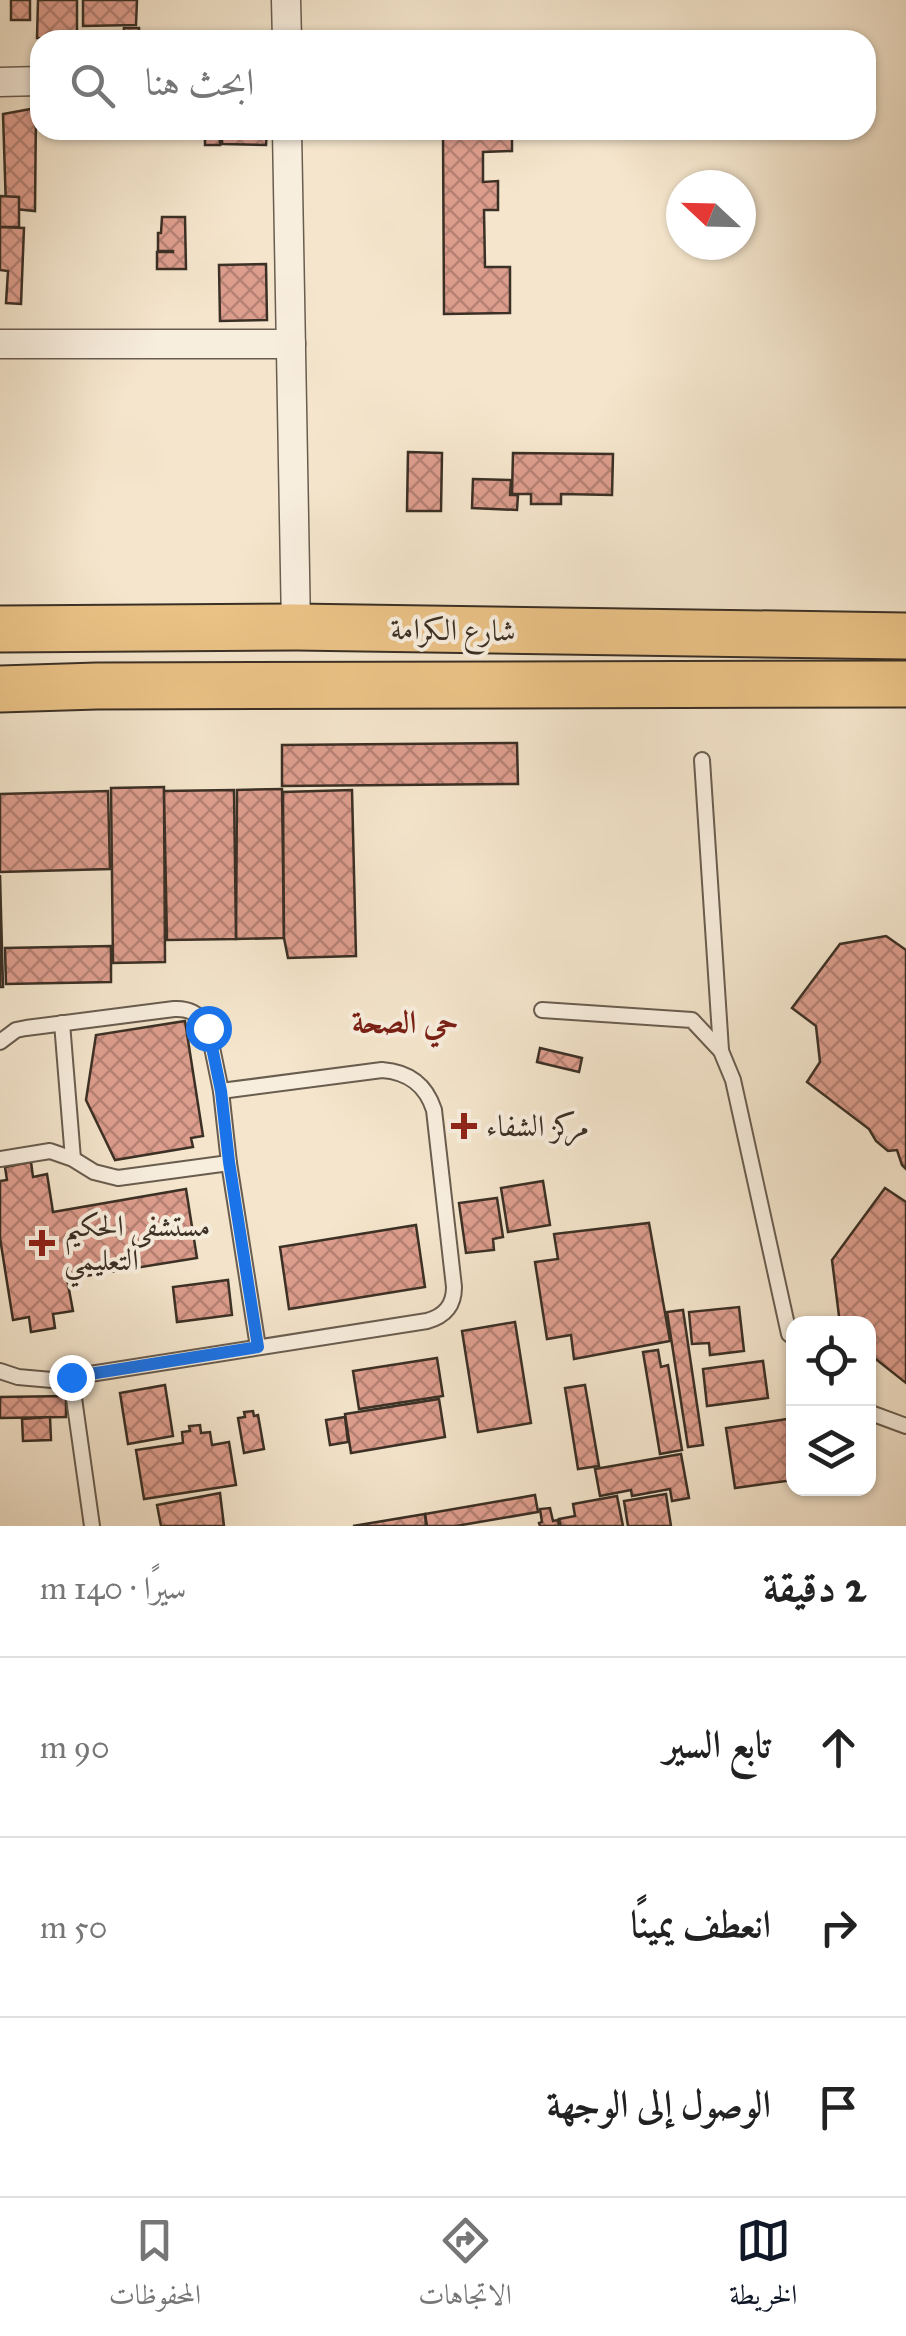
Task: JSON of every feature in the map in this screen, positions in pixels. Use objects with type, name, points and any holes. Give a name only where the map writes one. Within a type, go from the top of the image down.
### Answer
[{"type":"main road","name":"شارع الكرامة","points":[[0,629],[296,628],[906,636]]},
{"type":"main road","points":[[647,686],[657,667],[658,655],[649,632]]},
{"type":"main road","points":[[760,634],[753,656],[766,685]]},
{"type":"main road","name":"شارع الكرامة","points":[[0,688],[906,684]]},
{"type":"street","points":[[286,0],[286,30]]},
{"type":"street","points":[[0,82],[30,81]]},
{"type":"street","points":[[288,140],[296,628]]},
{"type":"street","points":[[0,344],[291,344]]},
{"type":"lane","points":[[702,760],[720,1050]]},
{"type":"lane","points":[[0,1042],[16,1030],[174,1009],[184,1008],[203,1019],[221,1091],[258,1347]]},
{"type":"lane","points":[[542,1010],[692,1020],[720,1050],[734,1080],[786,1316]]},
{"type":"lane","points":[[62,1023],[74,1159]]},
{"type":"lane","points":[[0,1370],[40,1380],[71,1377],[427,1320],[450,1306],[454,1287],[434,1110],[416,1080],[382,1070],[221,1091]]},
{"type":"lane","points":[[0,1159],[50,1152],[118,1178],[229,1162]]},
{"type":"lane","points":[[71,1377],[92,1526]]},
{"type":"lane","points":[[876,1415],[906,1426]]},
{"type":"building","points":[[11,0],[30,0],[30,20],[11,20]]},
{"type":"building","points":[[38,0],[77,0],[77,30],[37,30]]},
{"type":"building","points":[[83,0],[137,0],[136,25],[83,26]]},
{"type":"building","points":[[30,109],[30,140],[36,140],[35,211],[6,208],[3,114]]},
{"type":"building","points":[[205,140],[220,140],[220,145],[205,145]]},
{"type":"building","points":[[222,140],[266,140],[266,145],[222,144]]},
{"type":"building","points":[[443,140],[512,140],[512,151],[483,152],[483,182],[498,181],[498,210],[484,210],[485,267],[510,267],[510,313],[444,314]]},
{"type":"building","points":[[0,196],[19,197],[19,227],[0,227]]},
{"type":"building","points":[[162,217],[185,217],[186,269],[157,269],[157,252],[173,252],[158,251]]},
{"type":"building","points":[[0,227],[24,228],[21,304],[6,303],[8,271],[0,270]]},
{"type":"building","points":[[266,264],[267,320],[220,321],[219,265]]},
{"type":"building","points":[[408,452],[442,453],[441,511],[407,511]]},
{"type":"building","points":[[513,453],[613,454],[612,495],[561,494],[561,504],[531,504],[531,494],[512,494]]},
{"type":"building","points":[[473,479],[511,480],[510,495],[518,495],[517,510],[472,508]]},
{"type":"building","points":[[517,743],[518,784],[282,786],[282,745]]},
{"type":"building","points":[[164,787],[165,962],[113,963],[111,788]]},
{"type":"building","points":[[282,789],[284,938],[236,939],[237,790]]},
{"type":"building","points":[[234,790],[236,939],[167,940],[164,791]]},
{"type":"building","points":[[352,790],[356,956],[288,958],[284,938],[283,792]]},
{"type":"building","points":[[108,791],[110,869],[0,872],[0,794]]},
{"type":"building","points":[[0,875],[3,987],[0,987]]},
{"type":"building","points":[[886,936],[906,950],[906,1169],[897,1150],[888,1151],[869,1129],[807,1082],[820,1062],[816,1026],[792,1008],[840,944]]},
{"type":"building","points":[[111,946],[111,982],[6,984],[5,948]]},
{"type":"building","points":[[185,1021],[203,1136],[191,1138],[193,1147],[115,1160],[86,1100],[96,1035]]},
{"type":"building","points":[[540,1048],[582,1058],[579,1072],[537,1062]]},
{"type":"building","points":[[31,1162],[33,1177],[47,1174],[53,1212],[186,1189],[197,1258],[67,1279],[73,1311],[53,1314],[55,1328],[31,1332],[29,1317],[13,1320],[0,1238],[0,1181],[7,1180],[5,1167]]},
{"type":"building","points":[[543,1181],[550,1225],[508,1232],[501,1188]]},
{"type":"building","points":[[885,1188],[906,1202],[906,1383],[876,1359],[876,1316],[839,1316],[832,1260]]},
{"type":"building","points":[[497,1198],[503,1237],[493,1239],[494,1250],[466,1253],[459,1203]]},
{"type":"building","points":[[649,1223],[670,1341],[574,1359],[571,1335],[547,1339],[535,1262],[558,1259],[554,1234]]},
{"type":"building","points":[[416,1225],[425,1287],[289,1309],[280,1247]]},
{"type":"building","points":[[228,1280],[232,1315],[177,1322],[173,1287]]},
{"type":"building","points":[[739,1307],[744,1351],[710,1355],[709,1343],[692,1344],[689,1312]]},
{"type":"building","points":[[683,1310],[703,1445],[688,1447],[667,1312]]},
{"type":"building","points":[[515,1322],[531,1423],[478,1432],[462,1331]]},
{"type":"building","points":[[658,1350],[661,1367],[668,1365],[682,1450],[660,1454],[643,1352]]},
{"type":"building","points":[[437,1358],[443,1396],[359,1409],[353,1371]]},
{"type":"building","points":[[763,1361],[768,1398],[707,1406],[703,1369]]},
{"type":"building","points":[[165,1385],[173,1436],[128,1444],[120,1393]]},
{"type":"building","points":[[585,1385],[599,1466],[578,1469],[565,1388]]},
{"type":"building","points":[[66,1396],[66,1417],[0,1418],[0,1397]]},
{"type":"building","points":[[439,1399],[445,1437],[351,1453],[345,1414]]},
{"type":"building","points":[[253,1411],[254,1416],[258,1415],[264,1449],[244,1453],[238,1418]]},
{"type":"building","points":[[50,1417],[51,1440],[23,1441],[22,1419]]},
{"type":"building","points":[[345,1417],[348,1442],[330,1445],[326,1420]]},
{"type":"building","points":[[786,1419],[786,1481],[735,1488],[726,1428]]},
{"type":"building","points":[[200,1425],[201,1433],[210,1432],[212,1445],[229,1442],[236,1485],[144,1499],[136,1450],[183,1443],[182,1432],[190,1431],[189,1426]]},
{"type":"building","points":[[681,1454],[689,1498],[672,1501],[670,1489],[632,1496],[631,1490],[600,1496],[595,1469]]},
{"type":"building","points":[[220,1493],[224,1526],[161,1526],[157,1505]]},
{"type":"building","points":[[666,1494],[671,1526],[628,1526],[624,1501]]},
{"type":"building","points":[[535,1495],[538,1512],[456,1526],[427,1526],[425,1514]]},
{"type":"building","points":[[617,1496],[623,1526],[561,1526],[559,1519],[575,1516],[573,1504]]},
{"type":"building","points":[[550,1508],[553,1521],[558,1520],[559,1526],[540,1526],[540,1509]]},
{"type":"building","points":[[425,1514],[426,1526],[353,1526]]},
{"type":"place","name":"مركز الشفاء","points":[[464,1126]]},
{"type":"place","name":"مستشفى الحكيم التعليمي","points":[[42,1243]]},
{"type":"district","name":"حي الصحة","points":[[405,1022]]},
{"type":"route","points":[[71,1377],[258,1347],[221,1091],[208,1028]]}]
